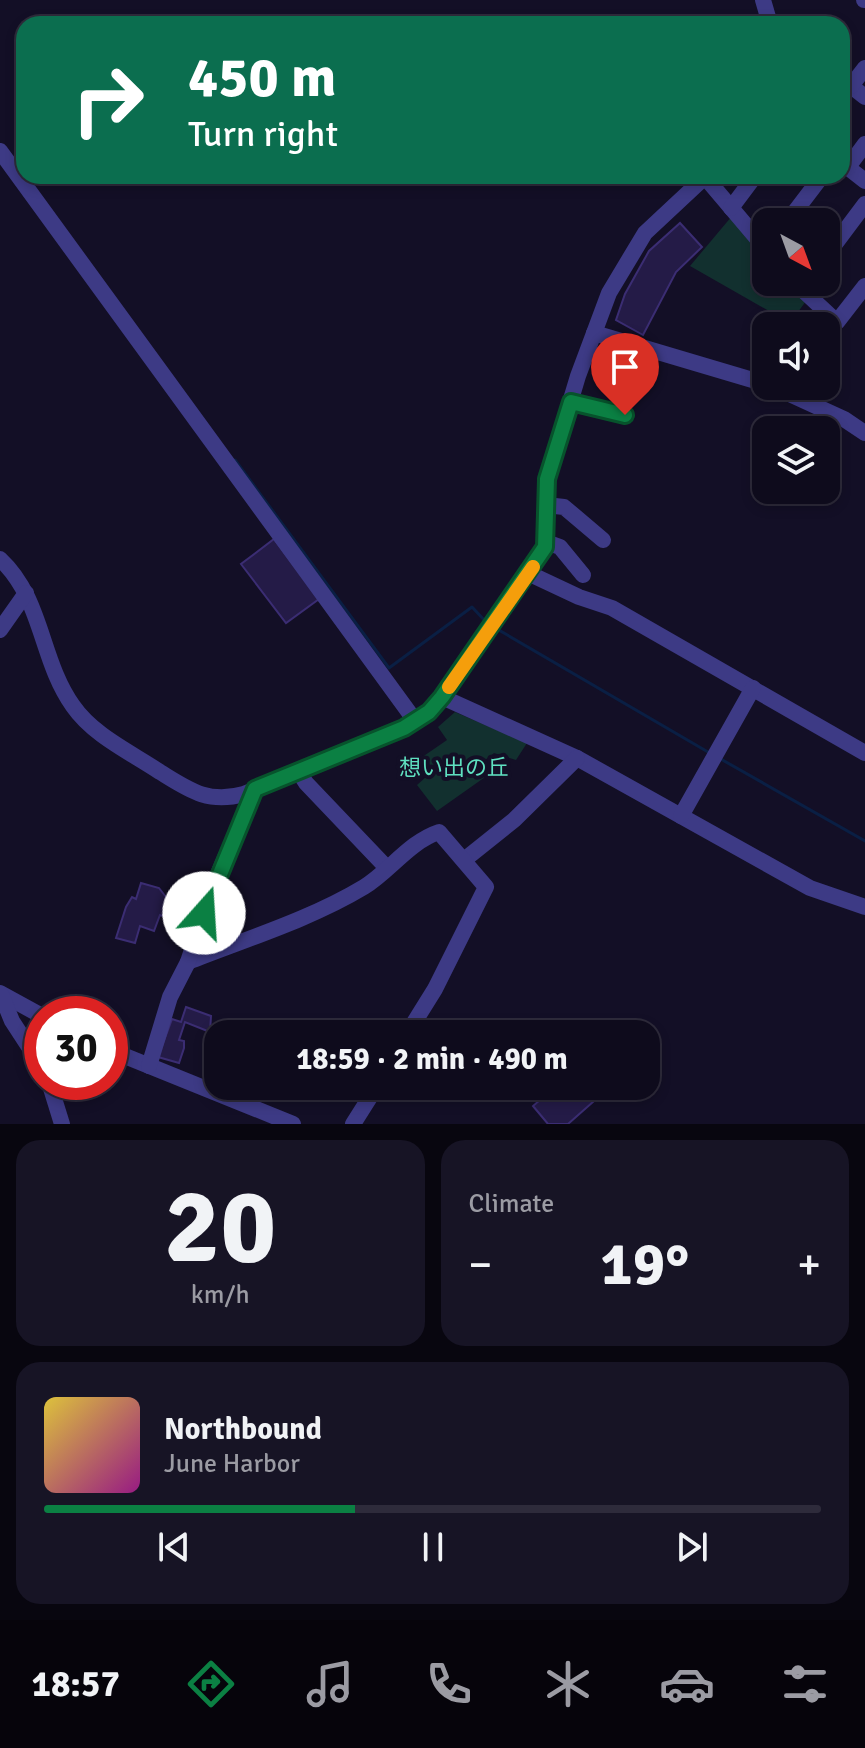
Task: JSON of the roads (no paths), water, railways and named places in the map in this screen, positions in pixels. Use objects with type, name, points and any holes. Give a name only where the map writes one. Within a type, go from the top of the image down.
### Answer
[{"type":"street","points":[[850,83],[865,68]]},
{"type":"street","points":[[850,160],[865,144]]},
{"type":"street","points":[[0,151],[16,173]]},
{"type":"street","points":[[24,184],[416,722]]},
{"type":"street","points":[[0,559],[26,593],[62,688],[82,718],[195,794],[219,799],[255,789],[416,722],[442,697],[530,574],[546,542],[547,479],[609,293],[631,253],[652,225],[696,184]]},
{"type":"street","points":[[712,184],[752,233]]},
{"type":"street","points":[[731,208],[749,184]]},
{"type":"street","points":[[798,208],[816,184]]},
{"type":"street","points":[[840,237],[865,204]]},
{"type":"street","points":[[811,296],[837,322],[865,286]]},
{"type":"street","points":[[594,333],[752,380]]},
{"type":"street","points":[[805,400],[865,433]]},
{"type":"street","points":[[571,402],[625,415]]},
{"type":"street","points":[[546,505],[564,507],[603,540]]},
{"type":"street","points":[[546,542],[560,547],[583,575]]},
{"type":"street","points":[[530,574],[579,597],[612,608],[865,753]]},
{"type":"street","points":[[0,630],[26,593]]},
{"type":"street","points":[[681,816],[753,688]]},
{"type":"street","points":[[442,697],[577,758],[810,888],[865,907]]},
{"type":"street","points":[[464,860],[514,820],[577,758]]},
{"type":"street","points":[[299,772],[387,868]]},
{"type":"street","points":[[149,1066],[170,997],[188,962],[212,888],[255,789]]},
{"type":"street","points":[[188,962],[339,900],[367,885],[439,832],[486,887],[435,989],[416,1020]]},
{"type":"street","points":[[1,994],[24,1006]]},
{"type":"street","points":[[1,994],[24,1039]]},
{"type":"street","points":[[128,1057],[293,1124]]},
{"type":"street","points":[[55,1100],[62,1124]]},
{"type":"street","points":[[353,1124],[368,1100]]},
{"type":"waterway","points":[[235,460],[389,668],[472,607],[487,623]]},
{"type":"waterway","points":[[497,629],[708,752]]},
{"type":"waterway","points":[[719,758],[865,841]]},
{"type":"park label","name":"想い出の丘","points":[[454,767]]}]
